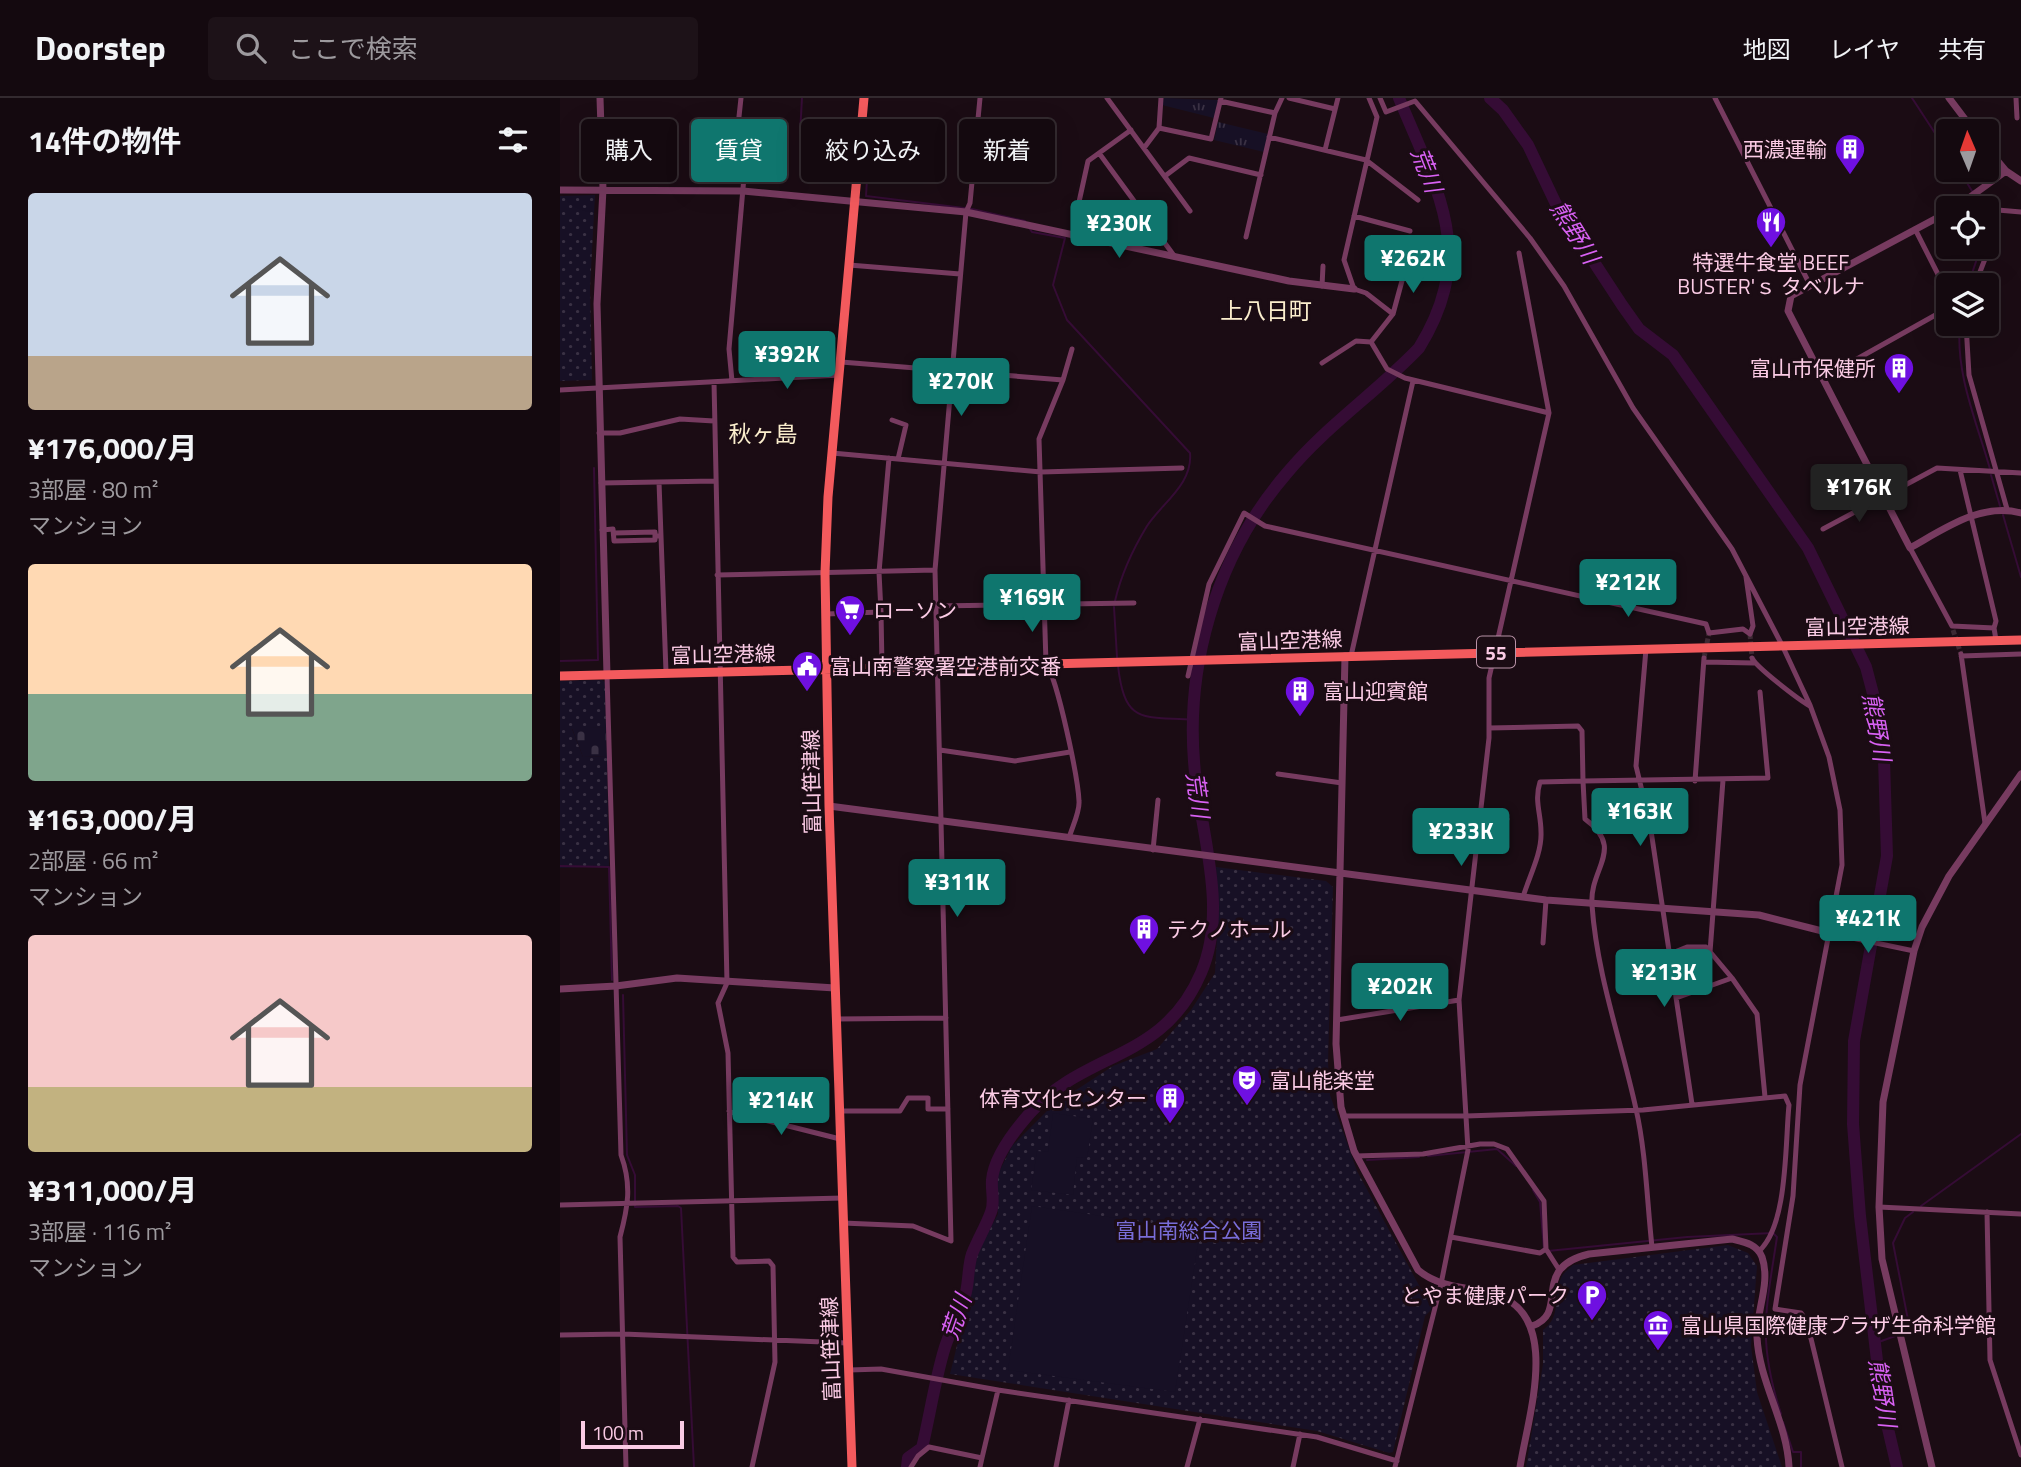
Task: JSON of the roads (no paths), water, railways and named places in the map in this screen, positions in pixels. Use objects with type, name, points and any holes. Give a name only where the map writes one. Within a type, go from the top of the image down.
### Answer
[{"type":"main road","name":"富山笹津線","points":[[852,1467],[829,806],[825,573],[832,453],[864,98]]},
{"type":"main road","name":"富山空港線","points":[[560,676],[2016,640]]},
{"type":"street","points":[[600,98],[603,189],[597,282],[602,530],[621,1155],[629,1176],[633,1203],[620,1237],[626,1467]]},
{"type":"street","points":[[732,381],[729,349],[748,131],[738,126],[741,98]]},
{"type":"street","points":[[843,1223],[913,1226],[951,1241],[935,570],[960,274],[980,98]]},
{"type":"street","points":[[1107,98],[1190,211]]},
{"type":"street","points":[[1144,148],[1159,128],[1161,98]]},
{"type":"street","points":[[1246,237],[1275,113],[1282,98]]},
{"type":"street","points":[[1289,98],[1335,109]]},
{"type":"street","points":[[1325,150],[1338,98]]},
{"type":"street","points":[[1354,289],[1344,260],[1377,117],[1369,98]]},
{"type":"street","points":[[1380,98],[1386,112],[1415,101],[1530,237],[1564,286],[1633,408],[1732,549],[1785,645],[1829,757],[1840,810],[1842,865],[1834,919],[1828,933],[1800,1085],[1793,1196],[1775,1309],[1801,1313],[1807,1322],[1842,1467]]},
{"type":"street","points":[[1715,98],[1810,285]]},
{"type":"street","points":[[1949,98],[1965,119]]},
{"type":"street","points":[[2017,98],[2017,118]]},
{"type":"street","points":[[1159,128],[1211,139],[1221,99],[1275,113]]},
{"type":"street","points":[[1130,130],[1088,161],[1079,202],[1144,216]]},
{"type":"street","points":[[1269,137],[1366,160],[1418,200]]},
{"type":"street","points":[[1099,153],[1175,257]]},
{"type":"street","points":[[1165,176],[1188,158],[1261,175]]},
{"type":"street","points":[[1999,163],[2021,181]]},
{"type":"street","points":[[1972,196],[2006,171]]},
{"type":"street","points":[[560,190],[743,191],[966,212],[1175,257],[1354,289],[1366,293],[1393,314]]},
{"type":"street","points":[[1999,211],[2021,212]]},
{"type":"street","points":[[1354,216],[1410,231]]},
{"type":"street","points":[[1936,218],[1791,296],[1788,311],[1952,628],[1994,628]]},
{"type":"street","points":[[1915,229],[1937,273]]},
{"type":"street","points":[[848,1370],[881,1369],[998,1390],[1300,1434],[1396,1464],[1441,1284],[1468,1147],[1458,1000],[1489,728],[1489,678],[1549,413],[1519,253]]},
{"type":"street","points":[[849,265],[960,274]]},
{"type":"street","points":[[1322,285],[1323,266]]},
{"type":"street","points":[[1371,342],[1393,314],[1406,266]]},
{"type":"street","points":[[1823,378],[1936,315]]},
{"type":"street","points":[[1966,336],[1969,375],[2007,509]]},
{"type":"street","points":[[1322,363],[1356,341],[1371,342]]},
{"type":"street","points":[[1371,342],[1387,369],[1405,378],[1549,413]]},
{"type":"street","points":[[1069,838],[1080,803],[1052,672],[1046,663],[1039,439],[1063,380],[1072,349]]},
{"type":"street","points":[[841,362],[1063,380]]},
{"type":"street","points":[[560,390],[840,375]]},
{"type":"street","points":[[1413,381],[1348,656],[1342,783],[1337,1070],[1343,1116],[1356,1156],[1412,1263],[1427,1277],[1441,1284],[1495,1294],[1514,1302],[1525,1313],[1532,1326],[1536,1364],[1520,1467]]},
{"type":"street","points":[[714,382],[727,983],[718,1003],[728,1053],[733,1257],[737,1262],[769,1261],[773,1266],[775,1362],[752,1467]]},
{"type":"street","points":[[600,433],[620,433],[680,419],[714,421]]},
{"type":"street","points":[[892,420],[906,425],[898,459]]},
{"type":"street","points":[[832,453],[1041,472],[1182,468]]},
{"type":"street","points":[[883,667],[879,572],[889,458]]},
{"type":"street","points":[[1823,529],[1882,495],[1937,468],[2021,473]]},
{"type":"street","points":[[1960,470],[1996,621],[1996,640]]},
{"type":"street","points":[[601,483],[715,481]]},
{"type":"street","points":[[659,482],[658,536],[666,672]]},
{"type":"street","points":[[1910,548],[1972,516],[2007,509],[2021,513]]},
{"type":"street","points":[[1188,676],[1209,584],[1244,513],[1265,526],[1706,624],[1709,633],[1743,629],[1750,634],[1753,626],[1746,574]]},
{"type":"street","points":[[602,530],[613,529],[614,541],[655,540],[658,536]]},
{"type":"street","points":[[717,575],[935,570]]},
{"type":"street","points":[[935,606],[1134,603]]},
{"type":"street","points":[[825,614],[881,612]]},
{"type":"street","points":[[2013,654],[2016,640]]},
{"type":"street","points":[[1646,649],[1636,766],[1692,1104]]},
{"type":"street","points":[[1985,823],[1961,655],[2021,654]]},
{"type":"street","points":[[1695,781],[1704,660],[1753,661],[1810,706]]},
{"type":"street","points":[[1523,897],[1542,830],[1535,796],[1539,782],[1768,778],[1760,692]]},
{"type":"street","points":[[1489,728],[1578,726],[1582,731],[1585,819],[1597,828],[1606,844],[1605,857],[1593,887],[1592,906],[1604,994],[1637,1110],[1652,1247]]},
{"type":"street","points":[[940,750],[1015,761],[1070,752]]},
{"type":"street","points":[[1278,774],[1342,783]]},
{"type":"street","points":[[1932,1467],[1889,1294],[1879,1207],[1883,1102],[1914,951],[1934,901],[2021,774]]},
{"type":"street","points":[[1710,952],[1723,780]]},
{"type":"street","points":[[1153,850],[1158,800]]},
{"type":"street","points":[[829,806],[1592,906],[1759,915],[1914,951]]},
{"type":"street","points":[[1479,823],[1507,819]]},
{"type":"street","points":[[1543,943],[1546,900]]},
{"type":"street","points":[[1638,959],[1650,962],[1669,957],[1687,947],[1706,947],[1757,1014],[1765,1097]]},
{"type":"street","points":[[560,989],[617,986],[665,978],[835,988]]},
{"type":"street","points":[[1676,998],[1732,978]]},
{"type":"street","points":[[1336,1020],[1458,1000]]},
{"type":"street","points":[[837,1019],[946,1018]]},
{"type":"street","points":[[1343,1116],[1466,1116],[1637,1110],[1785,1096],[1789,1105],[1780,1210],[1770,1241],[1759,1251]]},
{"type":"street","points":[[839,1111],[901,1111],[908,1098],[928,1098],[928,1109],[948,1109]]},
{"type":"street","points":[[729,1111],[841,1139]]},
{"type":"street","points":[[1356,1156],[1423,1154],[1494,1144],[1507,1149],[1544,1201],[1546,1249],[1558,1268]]},
{"type":"street","points":[[560,1205],[843,1198]]},
{"type":"street","points":[[1879,1207],[2021,1214]]},
{"type":"street","points":[[1987,1212],[1990,1360],[2021,1455]]},
{"type":"street","points":[[1451,1237],[1540,1253],[1546,1249]]},
{"type":"street","points":[[1532,1326],[1542,1322],[1549,1313],[1558,1268],[1568,1260],[1584,1255],[1732,1239],[1748,1243],[1759,1251],[1765,1274],[1757,1335],[1762,1369],[1787,1447],[1789,1467]]},
{"type":"street","points":[[560,1335],[623,1334],[847,1343]]},
{"type":"street","points":[[980,1467],[998,1390]]},
{"type":"street","points":[[1056,1467],[1069,1400]]},
{"type":"street","points":[[1187,1467],[1200,1419]]},
{"type":"street","points":[[1293,1467],[1300,1434]]},
{"type":"street","points":[[911,1467],[918,1456],[929,1447],[982,1458]]},
{"type":"waterway","points":[[801,134],[802,98]]},
{"type":"waterway","name":"荒川","points":[[907,1467],[908,1458],[922,1448],[941,1359],[966,1292],[972,1254],[992,1208],[994,1171],[1006,1144],[1030,1113],[1052,1093],[1075,1077],[1145,1040],[1166,1024],[1185,1002],[1201,973],[1209,950],[1213,902],[1193,740],[1194,699],[1209,617],[1240,541],[1262,506],[1302,456],[1419,348],[1437,314],[1446,282],[1449,251],[1438,193],[1399,98]]},
{"type":"waterway","name":"熊野川","points":[[1490,98],[1503,110],[1528,145],[1556,204],[1622,305],[1639,329],[1673,355],[1808,548],[1866,667],[1876,705],[1884,759],[1887,856],[1854,1041],[1853,1124],[1860,1216],[1882,1403],[1897,1467]]},
{"type":"waterway","points":[[1912,98],[1936,135]]},
{"type":"waterway","points":[[867,182],[866,196],[972,209],[1025,221]]},
{"type":"waterway","points":[[1966,182],[1972,191]]},
{"type":"waterway","points":[[1030,229],[1032,232],[1065,238],[1053,285],[1067,320],[1190,453],[1190,464],[1182,484],[1147,526],[1132,553],[1115,601]]},
{"type":"waterway","points":[[1972,273],[1977,259]]},
{"type":"waterway","points":[[1959,336],[1964,379],[1990,469]]},
{"type":"waterway","points":[[560,661],[598,660],[594,468]]},
{"type":"waterway","points":[[1991,475],[2000,506]]},
{"type":"waterway","points":[[2003,515],[2021,577]]},
{"type":"waterway","points":[[1114,607],[1117,657]]},
{"type":"waterway","points":[[1118,666],[1126,699],[1131,708],[1139,714],[1193,720]]},
{"type":"waterway","points":[[560,866],[609,867],[612,980]]},
{"type":"waterway","points":[[623,995],[627,1155],[635,1175],[635,1207],[681,1208],[694,1467]]},
{"type":"waterway","points":[[1921,1206],[2021,1134]]},
{"type":"waterway","points":[[1428,1156],[1497,1149],[1516,1166]]},
{"type":"waterway","points":[[1367,1160],[1419,1157]]},
{"type":"waterway","points":[[1533,1190],[1540,1202],[1544,1249]]},
{"type":"waterway","points":[[1903,1333],[1910,1330],[1893,1243],[1905,1218],[1913,1212]]},
{"type":"waterway","points":[[1548,1251],[1687,1237],[1773,1233],[1777,1237],[1767,1306],[1766,1345],[1773,1388],[1781,1414]]},
{"type":"waterway","points":[[1876,1343],[1898,1335]]},
{"type":"waterway","points":[[1783,1422],[1793,1452],[1801,1452],[1801,1467]]},
{"type":"tunnel","points":[[1953,630],[1961,654]]},
{"type":"tunnel","points":[[1704,658],[1709,633]]},
{"type":"tunnel","points":[[1750,634],[1752,658]]},
{"type":"place","name":"西濃運輸","points":[[1850,176]]},
{"type":"place","name":"特選牛食堂 BEEF BUSTER'ｓ タベルナ","points":[[1771,249]]},
{"type":"place","name":"富山市保健所","points":[[1899,395]]},
{"type":"place","name":"ローソン","points":[[850,637]]},
{"type":"place","name":"富山南警察署空港前交番","points":[[807,693]]},
{"type":"place","name":"富山迎賓館","points":[[1300,718]]},
{"type":"place","name":"テクノホール","points":[[1144,956]]},
{"type":"place","name":"富山能楽堂","points":[[1247,1107]]},
{"type":"place","name":"体育文化センター","points":[[1170,1125]]},
{"type":"place","name":"とやま健康パーク","points":[[1592,1322]]},
{"type":"place","name":"富山県国際健康プラザ生命科学館","points":[[1658,1352]]},
{"type":"district","name":"上八日町","points":[[1266,310]]},
{"type":"district","name":"秋ヶ島","points":[[763,433]]},
{"type":"park label","name":"富山南総合公園","points":[[1189,1230]]}]
